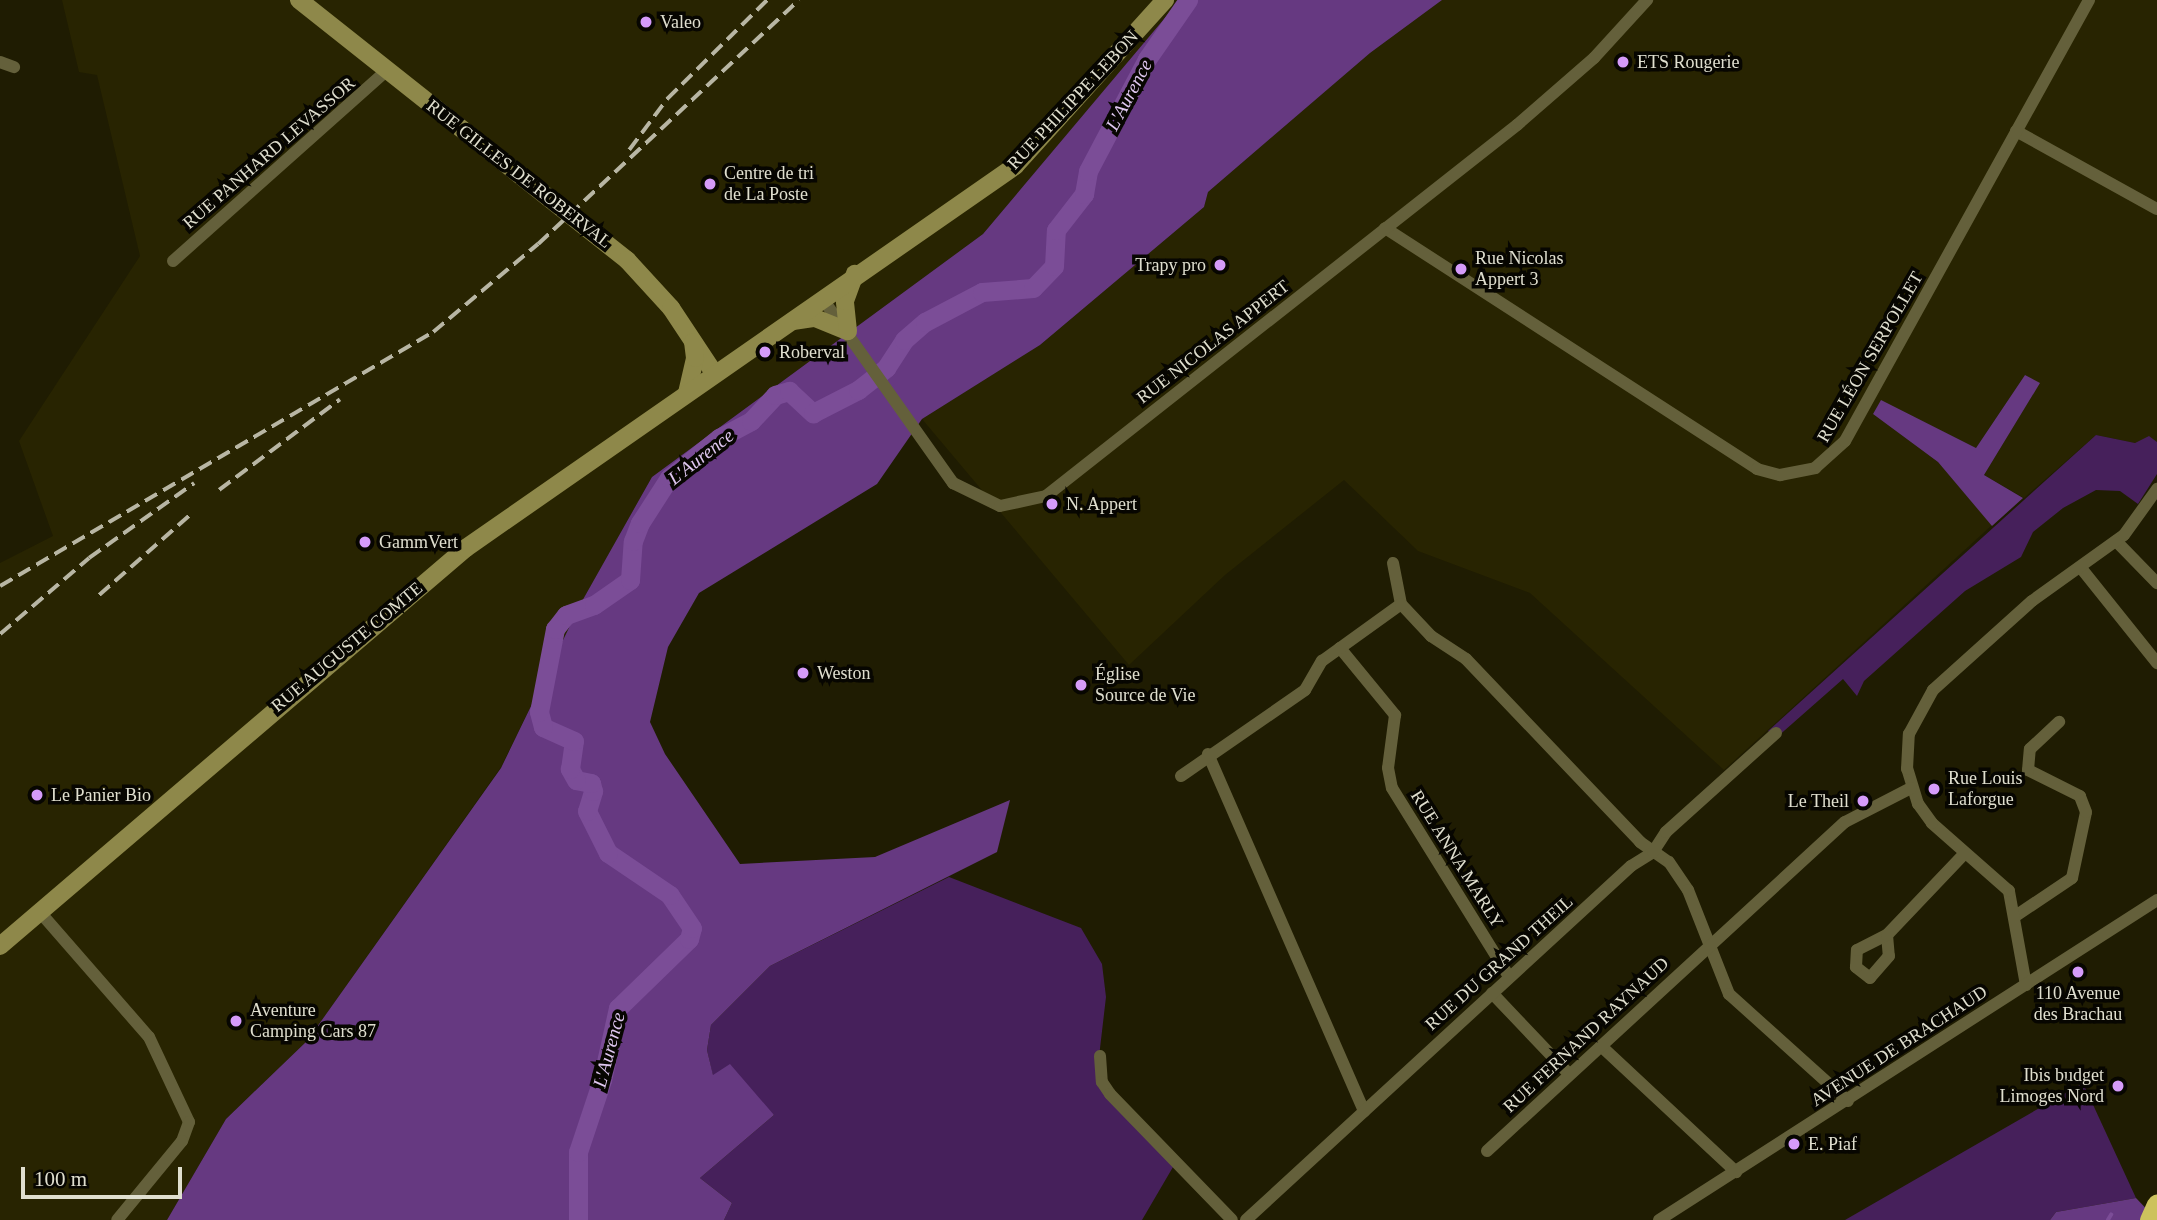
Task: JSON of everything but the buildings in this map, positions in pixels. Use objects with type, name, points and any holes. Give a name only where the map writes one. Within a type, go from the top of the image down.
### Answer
[{"type":"highway","points":[[2150,1220],[2157,1204]]},
{"type":"street","name":"RUE GILLES DE ROBERVAL","points":[[299,0],[627,260],[671,308],[714,373]]},
{"type":"street","name":"RUE PHILIPPE LEBON","points":[[872,264],[888,247],[1009,157],[1152,0]]},
{"type":"street","name":"RUE PHILIPPE LEBON","points":[[714,373],[1015,166],[1165,0]]},
{"type":"street","name":"RUE NICOLAS APPERT","points":[[822,298],[848,331],[953,483],[994,505],[1020,505],[1046,496],[1385,228],[1594,58],[1647,0]]},
{"type":"street","name":"RUE LÉON SERPOLLET","points":[[1385,228],[1757,469],[1793,473],[1826,463],[1845,441],[2089,0]]},
{"type":"street","points":[[0,62],[14,67]]},
{"type":"street","name":"RUE PANHARD LEVASSOR","points":[[173,261],[387,70]]},
{"type":"street","points":[[2016,131],[2157,209]]},
{"type":"street","points":[[787,323],[815,318],[848,331],[845,301],[856,273]]},
{"type":"street","points":[[693,342],[718,354],[745,351]]},
{"type":"street","points":[[687,393],[695,358],[693,342]]},
{"type":"street","name":"RUE AUGUSTE COMTE","points":[[0,946],[457,555],[714,373]]},
{"type":"street","points":[[2026,985],[2009,891],[1932,823],[1911,788],[1909,734],[1933,690],[2032,601],[2116,541],[2157,489]]},
{"type":"street","points":[[2116,541],[2157,583]]},
{"type":"street","points":[[1393,563],[1401,604],[1431,636],[1466,659],[1653,852],[1669,862],[1688,890],[1729,994],[1848,1101]]},
{"type":"street","points":[[2081,568],[2157,663]]},
{"type":"street","points":[[1181,776],[1208,754],[1305,690],[1322,661],[1401,604]]},
{"type":"street","name":"RUE ANNA MARLY","points":[[1339,648],[1395,715],[1388,768],[1392,788],[1509,978]]},
{"type":"street","points":[[2014,917],[2072,878],[2085,812],[2080,796],[2028,770],[2030,749],[2059,722]]},
{"type":"street","name":"RUE DU GRAND THEIL","points":[[1246,1220],[1631,866],[1653,852],[1666,832],[1776,733]]},
{"type":"street","points":[[1208,754],[1364,1111]]},
{"type":"street","name":"RUE FERNAND RAYNAUD","points":[[1487,1151],[1845,822],[1911,788]]},
{"type":"street","points":[[1887,935],[1965,853]]},
{"type":"street","name":"AVENUE DE BRACHAUD","points":[[1659,1220],[2157,900]]},
{"type":"street","points":[[39,911],[149,1037],[183,1101],[189,1122],[182,1141],[117,1220]]},
{"type":"street","points":[[1492,993],[1569,1074]]},
{"type":"street","points":[[1601,1046],[1736,1172]]},
{"type":"street","points":[[1100,1056],[1102,1082],[1110,1094],[1232,1220]]},
{"type":"shaded area","points":[[62,0],[1180,0],[983,234],[652,477],[581,603],[501,767],[307,1041],[226,1119],[167,1220],[0,1220],[0,563],[53,536],[19,441],[140,256],[97,75],[79,72]]},
{"type":"shaded area","points":[[1180,0],[1442,0],[1370,53],[1208,192],[1204,207],[1040,345],[922,419],[877,484],[699,593],[668,647],[650,722],[665,754],[740,864],[875,857],[1010,800],[997,852],[770,966],[711,1025],[707,1050],[713,1075],[730,1064],[774,1115],[700,1178],[732,1203],[724,1220],[167,1220],[226,1119],[307,1041],[501,768],[581,603],[652,477],[983,234]]},
{"type":"shaded area","points":[[1442,0],[2157,0],[2157,442],[2149,437],[2135,443],[2096,435],[2024,498],[1984,475],[2039,384],[2025,375],[1976,448],[1881,401],[1873,414],[1938,462],[1992,525],[1724,770],[1530,593],[1418,551],[1344,480],[1225,575],[1129,665],[922,419],[1040,345],[1204,207],[1208,192],[1370,53]]},
{"type":"shaded area","points":[[2025,375],[2040,383],[1984,475],[2023,498],[1992,526],[1938,462],[1873,414],[1881,400],[1976,448]]},
{"type":"shaded area","points":[[2096,435],[2135,443],[2149,436],[2157,442],[2157,474],[2138,504],[2120,491],[2096,490],[2063,508],[2033,532],[2021,557],[1965,591],[1864,681],[1857,696],[1843,679],[1776,738],[1768,731]]},
{"type":"shaded area","points":[[949,877],[1081,928],[1102,964],[1106,997],[1097,1074],[1173,1167],[1142,1220],[724,1220],[732,1203],[700,1178],[774,1115],[713,1076],[707,1050],[711,1025],[770,966]]},
{"type":"shaded area","points":[[2083,1083],[2136,1198],[2056,1212],[2050,1220],[1845,1220]]},
{"type":"shaded area","points":[[2136,1198],[2157,1220],[2050,1220],[2056,1212]]},
{"type":"waterway","name":"L'Aurence","points":[[578,1220],[578,1152],[602,1080],[618,1008],[689,939],[692,928],[670,895],[608,853],[587,811],[593,791],[591,783],[576,780],[570,769],[574,741],[543,727],[539,712],[555,629],[566,615],[594,605],[630,580],[633,541],[640,523],[669,478],[719,438],[751,421],[775,395],[789,391],[813,413],[858,390],[886,368],[904,340],[925,322],[982,292],[1033,288],[1054,266],[1056,230],[1084,194],[1088,171],[1147,59],[1188,0]]},
{"type":"waterway","points":[[2108,1220],[2111,1215]]},
{"type":"railway","points":[[629,150],[667,99],[767,0]]},
{"type":"railway","points":[[0,586],[433,332],[538,244],[799,0]]},
{"type":"railway","points":[[219,490],[340,399]]},
{"type":"railway","points":[[0,634],[89,558],[194,483]]},
{"type":"railway","points":[[99,595],[192,513]]},
{"type":"place","name":"Valeo","points":[[646,22]]},
{"type":"place","name":"ETS Rougerie","points":[[1623,62]]},
{"type":"place","name":"Centre de tri de La Poste","points":[[710,184]]},
{"type":"place","name":"Trapy pro","points":[[1220,265]]},
{"type":"place","name":"Rue Nicolas Appert 3","points":[[1461,269]]},
{"type":"place","name":"Roberval","points":[[765,352]]},
{"type":"place","name":"N. Appert","points":[[1052,504]]},
{"type":"place","name":"GammVert","points":[[365,542]]},
{"type":"place","name":"Weston","points":[[803,673]]},
{"type":"place","name":"Église Source de Vie","points":[[1081,685]]},
{"type":"place","name":"Rue Louis Laforgue","points":[[1934,789]]},
{"type":"place","name":"Le Panier Bio","points":[[37,795]]},
{"type":"place","name":"Le Theil","points":[[1863,801]]},
{"type":"place","name":"110 Avenue des Brachau","points":[[2078,972]]},
{"type":"place","name":"Aventure Camping Cars 87","points":[[236,1021]]},
{"type":"place","name":"Ibis budget Limoges Nord","points":[[2118,1086]]},
{"type":"place","name":"E. Piaf","points":[[1794,1144]]}]
